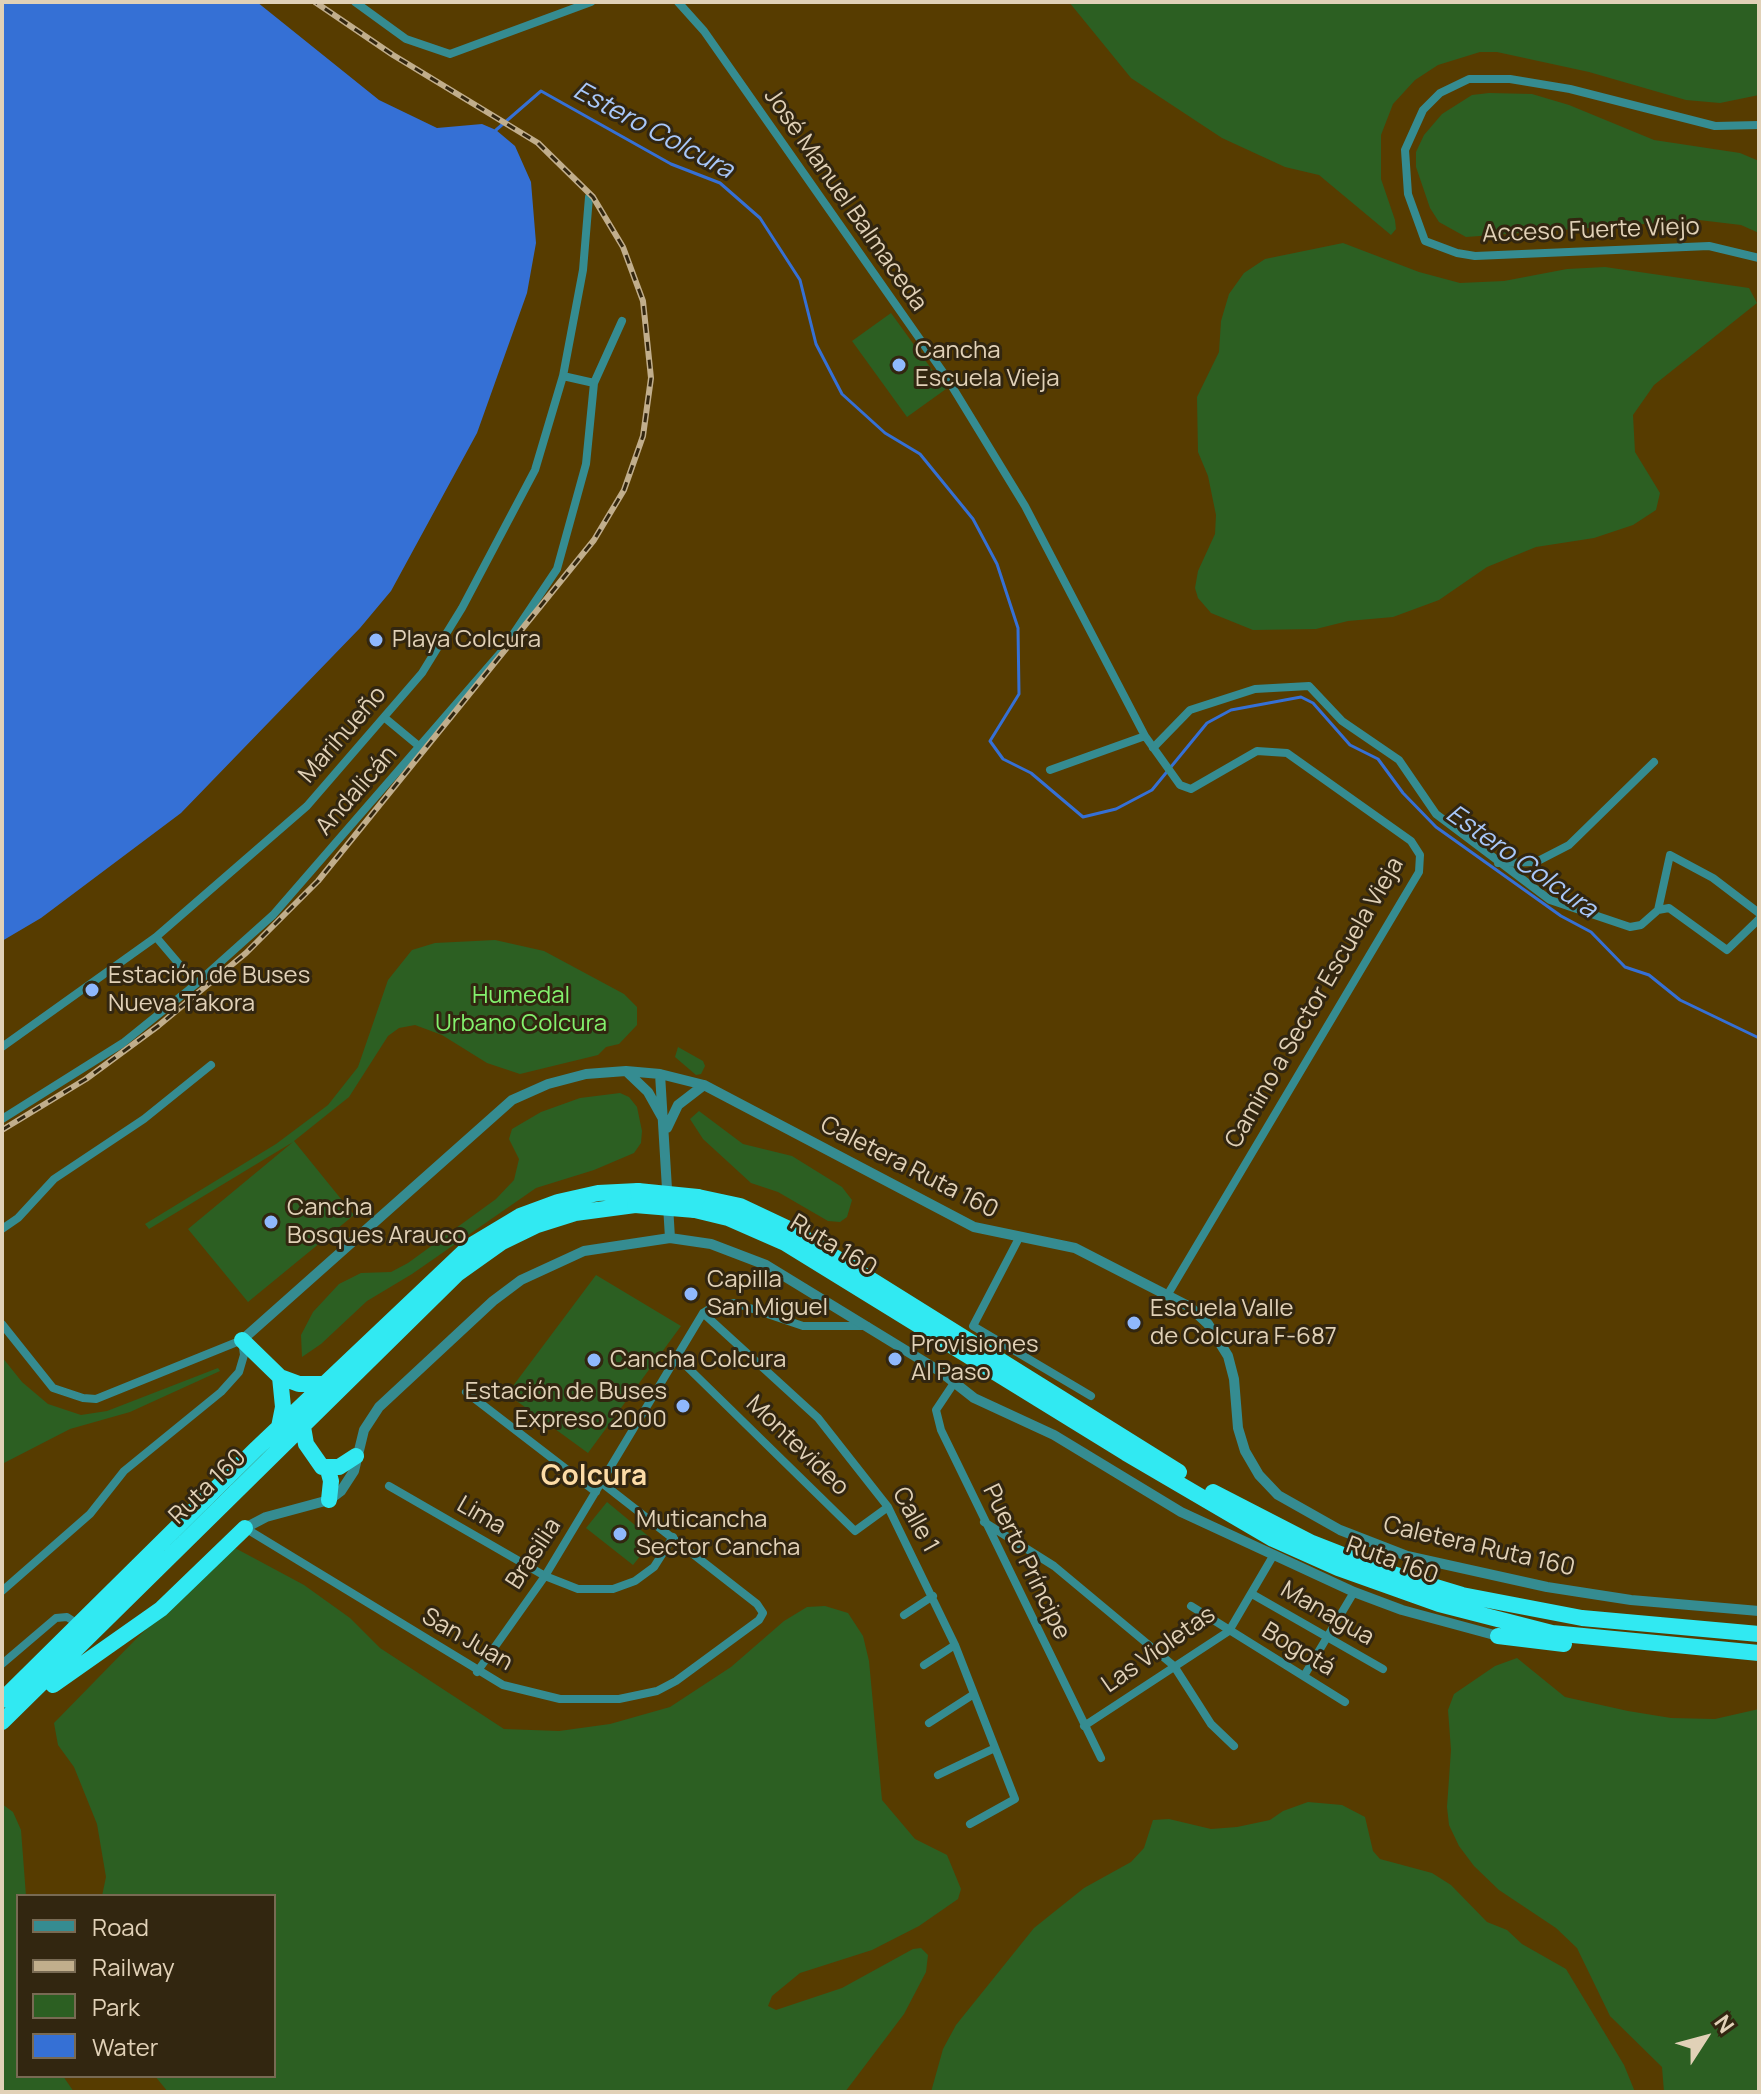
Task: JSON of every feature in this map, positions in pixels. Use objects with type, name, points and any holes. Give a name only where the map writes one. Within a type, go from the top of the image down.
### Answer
[{"type":"highway","name":"Ruta 160","points":[[2,1700],[413,1297],[486,1235],[558,1202],[598,1193],[701,1206],[740,1206],[793,1231],[1163,1462],[1312,1543],[1399,1576],[1502,1604],[1582,1618],[1759,1634]]},
{"type":"highway","name":"Ruta 160","points":[[2,1724],[444,1287],[487,1252],[556,1218],[637,1198]]},
{"type":"highway","name":"Ruta 160","points":[[701,1206],[785,1243],[1067,1419],[1284,1544],[1371,1581],[1451,1608],[1552,1633],[1759,1653]]},
{"type":"highway","points":[[242,1340],[280,1377],[299,1384],[324,1384]]},
{"type":"highway","points":[[278,1427],[283,1407],[280,1377]]},
{"type":"highway","points":[[303,1427],[306,1444],[328,1470],[331,1481],[329,1500]]},
{"type":"highway","points":[[328,1470],[356,1456]]},
{"type":"highway","points":[[2,1724],[68,1673],[161,1609],[245,1528]]},
{"type":"highway","points":[[1498,1636],[1558,1643],[1614,1641]]},
{"type":"street","points":[[355,2],[406,39],[450,54],[591,2]]},
{"type":"street","name":"José Manuel Balmaceda","points":[[678,2],[704,31],[945,375],[1025,506],[1145,736],[1180,785]]},
{"type":"street","name":"Acceso Fuerte Viejo","points":[[1759,125],[1715,126],[1570,89],[1510,79],[1469,79],[1440,93],[1423,110],[1405,150],[1408,194],[1425,241],[1475,256],[1709,246],[1759,258]]},
{"type":"street","name":"Marihueño","points":[[2,1047],[156,937],[307,806],[422,673],[535,470],[563,376],[583,270],[589,197]]},
{"type":"street","name":"Andalicán","points":[[2,1119],[88,1068],[196,984],[308,878],[502,651],[557,569],[586,464],[594,383],[622,321]]},
{"type":"street","points":[[563,376],[594,383]]},
{"type":"street","points":[[1153,748],[1190,710],[1255,689],[1309,686],[1342,721],[1399,760],[1436,814],[1550,900],[1630,927],[1641,925],[1658,910],[1669,908],[1727,950],[1759,916],[1713,878],[1670,855],[1658,910]]},
{"type":"street","points":[[385,718],[420,747]]},
{"type":"street","points":[[1050,770],[1145,736]]},
{"type":"street","name":"Camino a Sector Escuela Vieja","points":[[1168,1294],[1419,872],[1421,860],[1411,841],[1287,753],[1257,751],[1191,789],[1180,785]]},
{"type":"street","points":[[1498,863],[1536,862],[1569,845],[1654,762]]},
{"type":"street","points":[[156,937],[196,984]]},
{"type":"street","points":[[2,1229],[18,1218],[54,1179],[144,1119],[211,1065]]},
{"type":"street","points":[[626,1071],[648,1092],[666,1130]]},
{"type":"street","name":"Caletera Ruta 160","points":[[242,1340],[512,1100],[567,1078],[626,1071],[660,1074],[704,1085],[960,1220],[988,1232],[1075,1248],[1168,1294],[1200,1315],[1223,1345],[1234,1379],[1241,1440],[1259,1475],[1278,1495],[1319,1519],[1407,1556],[1501,1578],[1631,1600],[1759,1611]]},
{"type":"street","points":[[660,1074],[666,1130],[670,1238]]},
{"type":"street","points":[[666,1130],[678,1105],[704,1085]]},
{"type":"street","points":[[245,1528],[266,1517],[329,1500],[351,1479],[364,1430],[379,1407],[493,1301],[521,1280],[584,1251],[670,1238],[711,1244],[749,1257],[867,1326],[999,1411],[1054,1435],[1181,1512],[1354,1592],[1402,1610],[1498,1636]]},
{"type":"street","points":[[1019,1238],[973,1326],[1091,1396]]},
{"type":"street","points":[[703,1313],[716,1305],[735,1303],[803,1326],[867,1326]]},
{"type":"street","name":"Brasilia","points":[[477,1672],[545,1576],[703,1313]]},
{"type":"street","name":"Calle 1","points":[[703,1313],[818,1418],[888,1507],[955,1645],[1015,1799],[970,1824]]},
{"type":"street","points":[[2,1324],[53,1388],[96,1399],[242,1340],[244,1355],[239,1372],[221,1392],[124,1471],[90,1514],[2,1591]]},
{"type":"street","name":"Montevideo","points":[[677,1357],[855,1531],[888,1507]]},
{"type":"street","name":"Puerto Príncipe","points":[[954,1383],[936,1410],[938,1423],[983,1522],[1101,1758]]},
{"type":"street","points":[[466,1392],[596,1492]]},
{"type":"street","points":[[602,1483],[673,1537]]},
{"type":"street","name":"Lima","points":[[389,1486],[545,1576],[578,1589],[601,1591],[624,1586],[654,1567],[673,1537]]},
{"type":"street","points":[[983,1522],[1054,1566],[1174,1666],[1211,1724],[1234,1746]]},
{"type":"street","name":"San Juan","points":[[245,1528],[477,1672],[503,1685],[550,1698],[599,1701],[657,1691],[688,1673],[759,1620],[763,1613],[757,1604],[673,1537]]},
{"type":"street","name":"Las Violetas","points":[[1084,1726],[1229,1631],[1273,1556]]},
{"type":"street","points":[[1304,1676],[1354,1592]]},
{"type":"street","name":"Managua","points":[[1252,1594],[1383,1669]]},
{"type":"street","points":[[904,1615],[933,1596]]},
{"type":"street","name":"Bogotá","points":[[1191,1606],[1345,1702]]},
{"type":"street","points":[[2,1664],[56,1618],[67,1617],[78,1625]]},
{"type":"street","points":[[924,1665],[955,1645]]},
{"type":"street","points":[[929,1723],[974,1694]]},
{"type":"street","points":[[938,1775],[995,1748]]},
{"type":"green space","points":[[1069,2],[1759,2],[1759,95],[1720,103],[1686,100],[1589,72],[1497,52],[1480,52],[1438,65],[1415,80],[1393,104],[1381,135],[1381,179],[1396,229],[1391,235],[1319,175],[1285,167],[1222,138],[1131,78]]},
{"type":"green space","points":[[1532,94],[1569,105],[1654,140],[1740,153],[1759,161],[1759,233],[1741,225],[1699,220],[1466,237],[1439,222],[1430,208],[1416,167],[1416,152],[1424,135],[1442,114],[1472,95]]},
{"type":"green space","points":[[1343,243],[1419,272],[1460,283],[1504,281],[1567,269],[1605,267],[1749,288],[1757,303],[1654,385],[1633,415],[1635,452],[1660,493],[1656,510],[1633,525],[1594,538],[1536,547],[1487,567],[1439,600],[1393,617],[1348,621],[1316,629],[1253,630],[1211,613],[1198,598],[1195,588],[1198,571],[1215,534],[1216,515],[1208,476],[1198,452],[1197,397],[1219,352],[1221,321],[1229,294],[1244,273],[1265,259]]},
{"type":"green space","name":"Cancha Escuela Vieja","points":[[891,313],[946,389],[907,417],[852,341]]},
{"type":"green space","name":"Humedal Urbano Colcura","points":[[495,940],[544,951],[624,994],[637,1007],[637,1025],[619,1044],[606,1047],[598,1055],[520,1074],[487,1063],[442,1035],[415,1025],[399,1028],[388,1036],[349,1097],[294,1141],[354,1215],[248,1302],[188,1229],[293,1142],[149,1229],[145,1224],[276,1144],[328,1105],[358,1067],[388,980],[412,950],[435,943]]},
{"type":"green space","name":"Humedal Urbano Colcura","points":[[678,1047],[703,1061],[705,1066],[701,1074],[696,1075],[675,1057]]},
{"type":"green space","name":"Humedal Urbano Colcura","points":[[620,1093],[629,1097],[637,1107],[642,1131],[641,1143],[634,1153],[594,1170],[536,1188],[412,1274],[367,1301],[321,1344],[302,1357],[301,1335],[313,1312],[339,1284],[361,1273],[391,1272],[408,1263],[496,1199],[514,1180],[519,1159],[509,1139],[512,1129],[541,1112],[580,1098]]},
{"type":"green space","points":[[699,1111],[743,1144],[792,1156],[842,1187],[852,1200],[847,1217],[840,1222],[828,1221],[778,1192],[751,1183],[703,1139],[690,1119]]},
{"type":"green space","name":"Cancha Colcura","points":[[596,1275],[681,1326],[588,1453],[507,1394]]},
{"type":"green space","points":[[2,1357],[22,1382],[48,1404],[81,1415],[107,1411],[218,1368],[220,1371],[130,1412],[70,1429],[2,1464]]},
{"type":"green space","name":"Muticancha Sector Cancha","points":[[607,1502],[653,1540],[633,1565],[586,1528]]},
{"type":"green space","points":[[235,1548],[304,1585],[350,1618],[380,1648],[504,1729],[559,1731],[610,1724],[670,1707],[731,1667],[784,1621],[807,1607],[825,1606],[848,1613],[863,1636],[869,1661],[882,1800],[915,1839],[947,1855],[961,1889],[958,1899],[919,1926],[872,1950],[800,1973],[772,1996],[768,2006],[776,2010],[842,1988],[913,1949],[921,1948],[928,1955],[926,1972],[904,2014],[845,2092],[168,2092],[157,2078],[276,2078],[276,1894],[102,1894],[106,1877],[97,1824],[74,1767],[58,1745],[54,1723],[227,1551]]},
{"type":"green space","points":[[1517,1658],[1565,1697],[1628,1711],[1671,1718],[1715,1719],[1759,1709],[1759,2092],[1664,2092],[1662,2067],[1610,2016],[1577,1948],[1556,1928],[1499,1890],[1459,1846],[1449,1825],[1447,1807],[1451,1750],[1448,1710],[1454,1694],[1495,1666]]},
{"type":"green space","points":[[1308,1802],[1342,1805],[1365,1817],[1373,1851],[1380,1859],[1432,1873],[1451,1885],[1487,1922],[1507,1930],[1522,1944],[1566,1969],[1624,2065],[1635,2092],[931,2092],[943,2049],[956,2025],[1034,1928],[1084,1888],[1131,1862],[1144,1848],[1153,1820],[1169,1819],[1211,1829],[1237,1827],[1270,1820],[1283,1811]]},
{"type":"green space","points":[[2,1804],[13,1812],[21,1830],[26,1894],[16,1894],[16,2078],[64,2078],[74,2092],[2,2092]]},
{"type":"water","points":[[2,2],[257,2],[379,100],[437,128],[482,124],[496,130],[515,146],[531,182],[536,243],[527,293],[477,433],[391,591],[360,628],[181,813],[41,918],[2,941]]},
{"type":"waterway","name":"Estero Colcura","points":[[496,130],[541,91],[671,164],[720,183],[760,218],[800,280],[816,344],[842,394],[885,433],[920,454],[973,519],[997,564],[1018,628],[1019,694],[990,741],[1003,759],[1031,773],[1083,817],[1116,809],[1152,790],[1207,723],[1231,710],[1301,697],[1313,703],[1350,745],[1378,759],[1403,793],[1436,827],[1561,916],[1591,932],[1625,967],[1649,975],[1680,1000],[1759,1038]]},
{"type":"railway","points":[[2,1130],[86,1079],[158,1026],[246,953],[318,881],[594,540],[624,490],[643,436],[651,378],[643,301],[623,247],[593,197],[538,143],[393,55],[315,2]]},
{"type":"place","name":"Cancha Escuela Vieja","points":[[899,365]]},
{"type":"place","name":"Playa Colcura","points":[[376,640]]},
{"type":"place","name":"Estación de Buses Nueva Takora","points":[[92,990]]},
{"type":"place","name":"Cancha Bosques Arauco","points":[[271,1222]]},
{"type":"place","name":"Capilla San Miguel","points":[[691,1294]]},
{"type":"place","name":"Escuela Valle de Colcura F-687","points":[[1134,1323]]},
{"type":"place","name":"Provisiones Al Paso","points":[[895,1359]]},
{"type":"place","name":"Cancha Colcura","points":[[594,1360]]},
{"type":"place","name":"Estación de Buses Expreso 2000","points":[[683,1406]]},
{"type":"place","name":"Muticancha Sector Cancha","points":[[620,1534]]},
{"type":"district","name":"Colcura","points":[[594,1477]]}]
